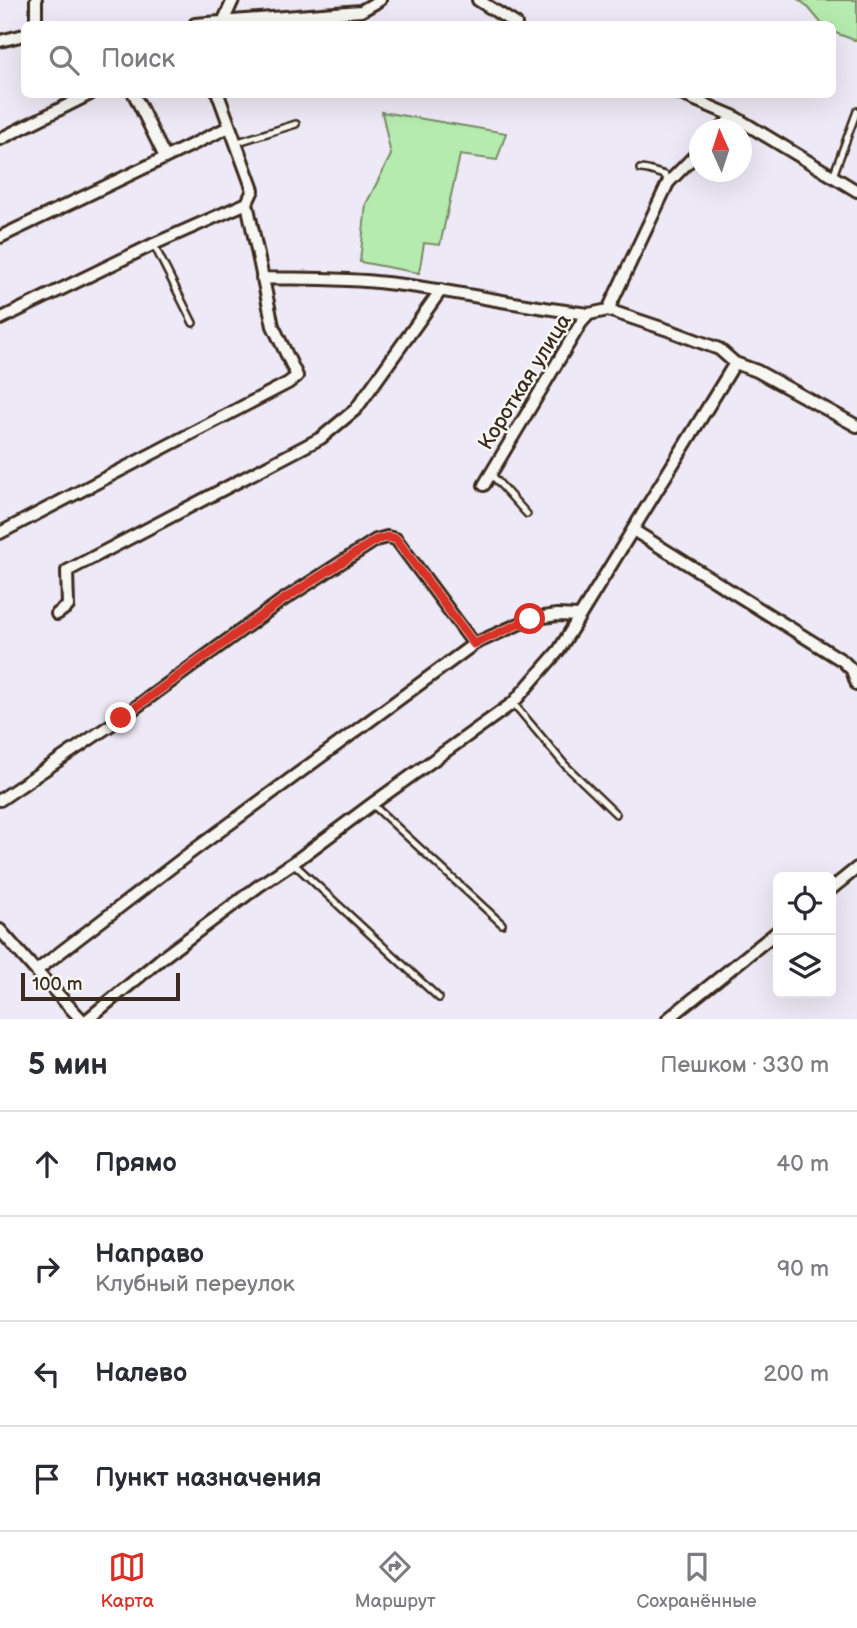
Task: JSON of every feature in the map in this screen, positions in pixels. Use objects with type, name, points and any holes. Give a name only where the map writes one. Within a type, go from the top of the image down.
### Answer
[{"type":"street","points":[[36,0],[36,21]]},
{"type":"street","points":[[223,21],[233,0]]},
{"type":"street","points":[[236,21],[361,11],[380,0]]},
{"type":"street","points":[[478,0],[498,5],[513,21]]},
{"type":"street","points":[[0,41],[21,36]]},
{"type":"street","points":[[0,139],[82,98]]},
{"type":"street","points":[[136,98],[165,157]]},
{"type":"street","points":[[0,533],[297,376],[273,326],[247,203],[253,190],[219,98]]},
{"type":"street","points":[[690,98],[733,116],[857,191]]},
{"type":"street","points":[[730,119],[733,116]]},
{"type":"street","points":[[0,237],[229,127]]},
{"type":"street","points":[[689,161],[668,183],[608,310],[719,349],[735,363],[757,371],[857,426]]},
{"type":"street","points":[[0,319],[154,244],[247,203]]},
{"type":"street","points":[[262,278],[383,282],[589,314]]},
{"type":"street","points":[[57,614],[68,606],[67,571],[321,438],[356,409],[441,290]]},
{"type":"street","name":"Короткая улица","points":[[484,485],[581,323],[589,314],[608,310]]},
{"type":"street","points":[[88,1019],[162,958],[260,885],[513,703],[559,650],[735,363]]},
{"type":"street","points":[[634,530],[843,661],[852,670],[857,685]]},
{"type":"street","points":[[0,800],[121,718],[280,602],[376,540],[387,537],[396,539],[474,644]]},
{"type":"street","points":[[36,971],[190,853],[474,644],[530,619],[557,615],[579,616]]},
{"type":"street","points":[[836,885],[857,868]]},
{"type":"street","points":[[0,930],[81,1019]]},
{"type":"street","points":[[668,1019],[727,966],[773,934]]},
{"type":"lane","points":[[832,176],[857,111]]},
{"type":"lane","points":[[235,143],[296,124]]},
{"type":"lane","points":[[640,169],[665,175],[668,183]]},
{"type":"lane","points":[[154,244],[193,324]]},
{"type":"lane","points":[[491,474],[527,514]]},
{"type":"lane","points":[[513,703],[565,765],[616,814]]},
{"type":"lane","points":[[372,804],[502,924]]},
{"type":"lane","points":[[293,863],[439,998]]},
{"type":"green space","points":[[799,0],[857,0],[857,41],[836,33],[836,21],[820,21]]},
{"type":"green space","points":[[382,112],[506,133],[497,160],[460,155],[440,245],[424,243],[419,273],[360,262],[366,204],[391,155]]},
{"type":"route","points":[[121,718],[280,602],[376,540],[387,537],[396,539],[474,644],[530,619]]}]
